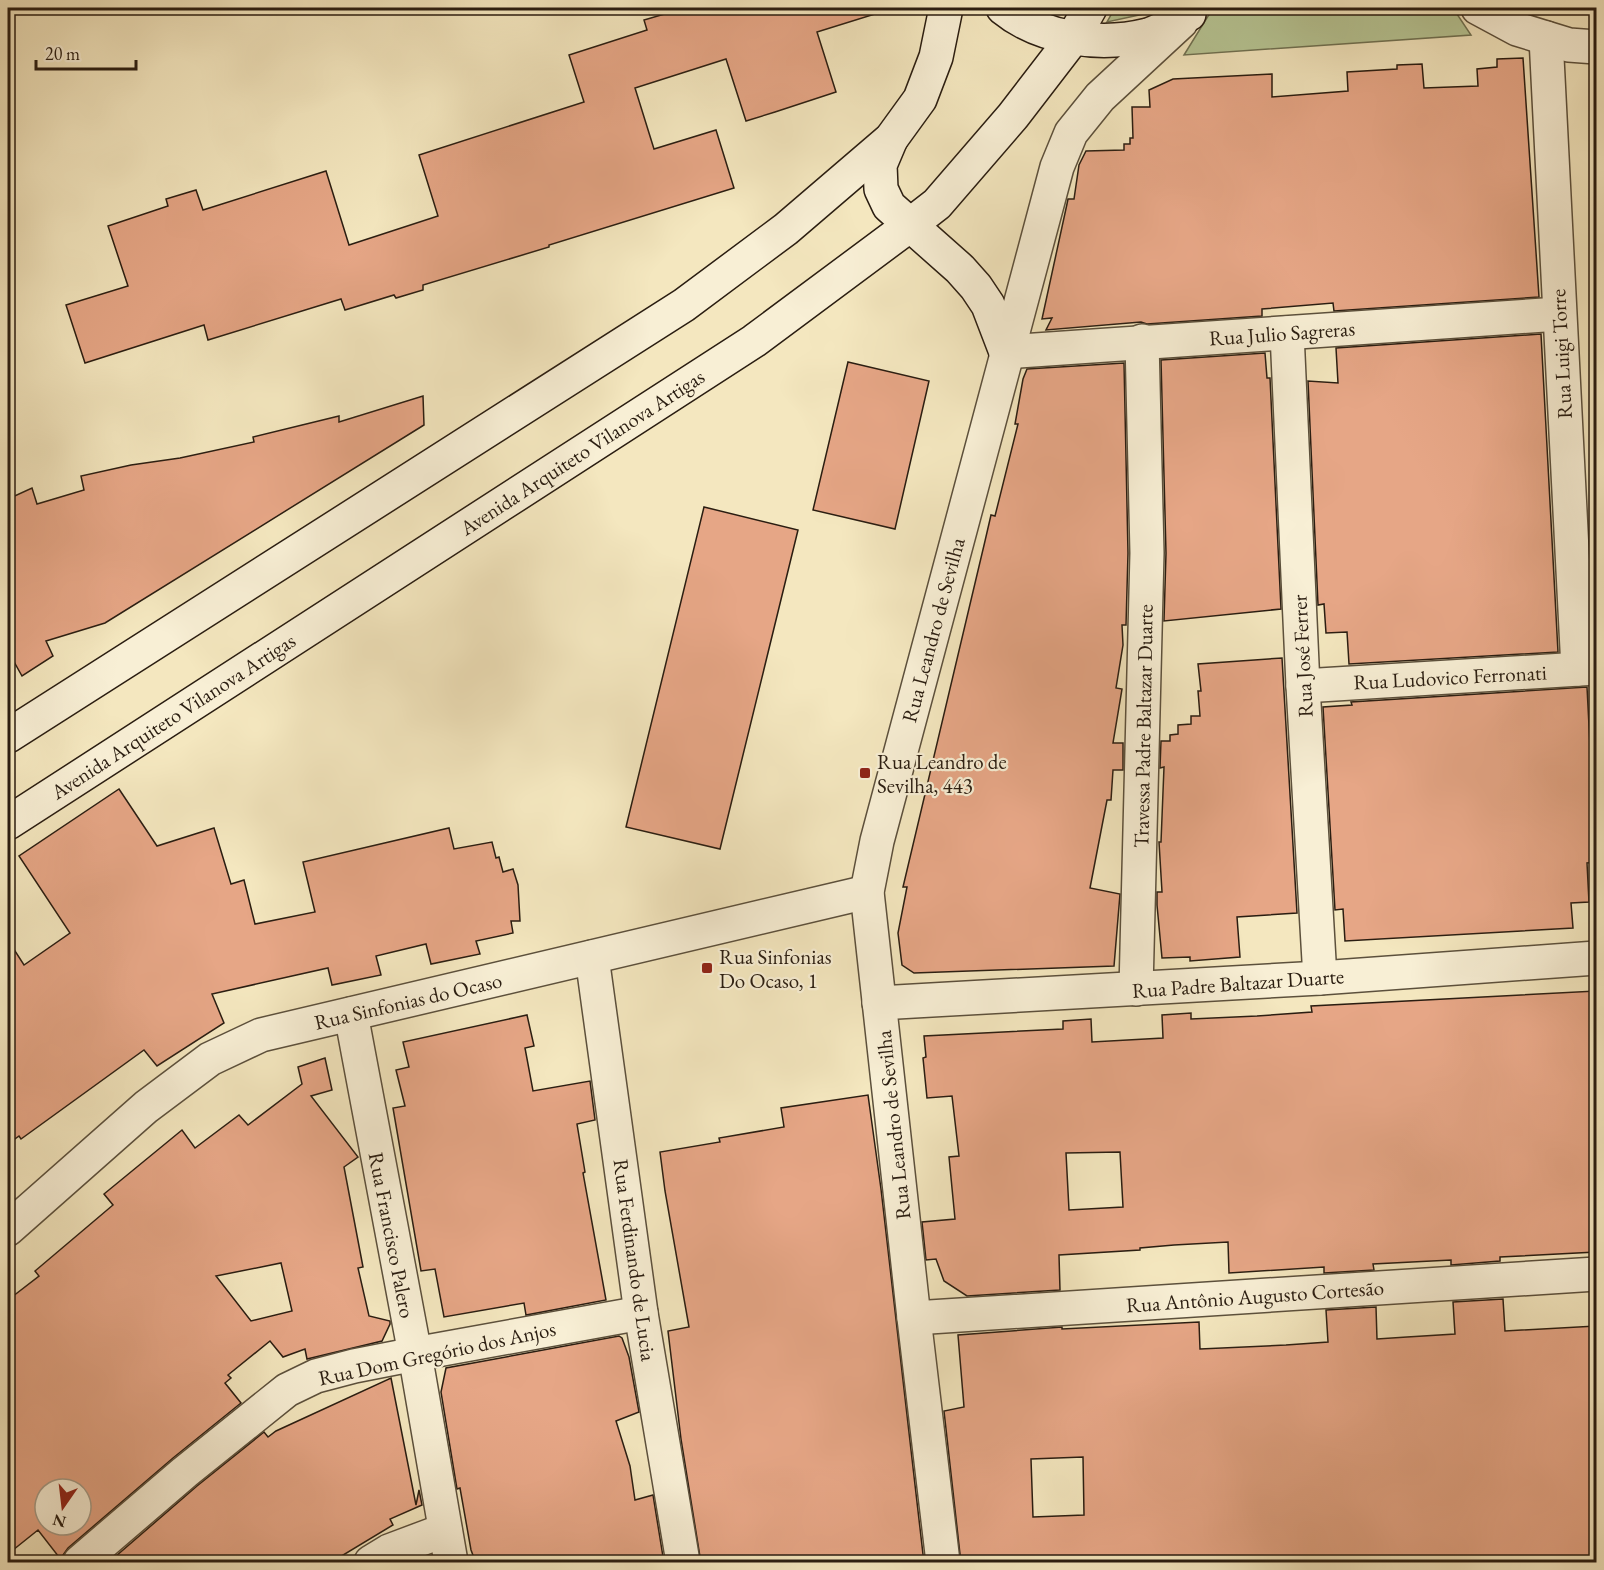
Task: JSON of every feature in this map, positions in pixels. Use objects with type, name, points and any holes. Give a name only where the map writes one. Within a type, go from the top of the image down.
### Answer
[{"type":"street","points":[[8,736],[684,306],[786,229],[891,138],[920,99],[936,57],[946,8]]},
{"type":"street","points":[[1003,8],[1017,19],[1073,38],[1114,40],[1150,35],[1192,11]]},
{"type":"street","name":"Avenida Arquiteto Vilanova Artigas","points":[[8,823],[754,341],[910,225],[937,204],[1013,116],[1073,38],[1090,8]]},
{"type":"street","points":[[1478,8],[1516,29],[1569,45],[1596,47]]},
{"type":"street","name":"Rua Leandro de Sevilha","points":[[943,1563],[867,892],[877,841],[1057,167],[1071,133],[1100,97],[1192,11]]},
{"type":"street","name":"Rua Luigi Torre","points":[[1546,38],[1559,314],[1587,669]]},
{"type":"street","points":[[891,138],[880,165],[881,189],[889,206],[960,269],[976,287],[988,305],[1006,352]]},
{"type":"street","name":"Rua Julio Sagreras","points":[[1006,352],[1559,314]]},
{"type":"street","name":"Rua José Ferrer","points":[[1287,333],[1303,686],[1320,978]]},
{"type":"street","name":"Travessa Padre Baltazar Duarte","points":[[1136,989],[1147,553],[1142,341]]},
{"type":"street","name":"Rua Ludovico Ferronati","points":[[1303,686],[1587,669]]},
{"type":"street","name":"Rua Sinfonias do Ocaso","points":[[8,1229],[146,1107],[210,1059],[261,1035],[867,892]]},
{"type":"street","name":"Rua Ferdinando de Lucia","points":[[592,957],[641,1313],[683,1563]]},
{"type":"street","name":"Rua Padre Baltazar Duarte","points":[[879,1003],[1320,978],[1596,958]]},
{"type":"street","name":"Rua Francisco Palero","points":[[351,1014],[415,1354],[451,1563]]},
{"type":"street","name":"Rua Antônio Augusto Cortesão","points":[[914,1318],[1596,1274]]},
{"type":"street","name":"Rua Dom Gregório dos Anjos","points":[[80,1563],[185,1472],[287,1390],[316,1376],[415,1354],[641,1313]]},
{"type":"street","points":[[371,1563],[389,1551],[445,1530]]},
{"type":"green space","points":[[1115,8],[1160,8],[1153,12],[1107,22]]},
{"type":"green space","points":[[1213,8],[1453,8],[1471,35],[1184,55]]},
{"type":"building","points":[[685,8],[874,8],[875,14],[817,32],[836,92],[746,121],[726,59],[635,88],[654,149],[716,130],[734,188],[423,285],[423,290],[396,298],[394,295],[345,310],[341,299],[208,340],[204,325],[85,363],[66,305],[128,286],[108,226],[168,206],[166,199],[196,190],[203,210],[326,171],[349,245],[438,216],[419,155],[584,102],[569,55],[647,30],[644,20]]},
{"type":"building","points":[[1523,58],[1539,297],[1334,311],[1333,303],[1262,309],[1262,316],[1147,324],[1141,322],[1046,330],[1052,318],[1042,319],[1068,199],[1074,199],[1079,165],[1086,151],[1124,150],[1124,144],[1130,144],[1130,138],[1133,138],[1132,107],[1150,107],[1149,90],[1173,79],[1272,74],[1272,97],[1348,91],[1347,72],[1397,69],[1397,65],[1422,64],[1424,88],[1478,86],[1477,69],[1497,67],[1497,59]]},
{"type":"building","points":[[1541,334],[1558,652],[1349,664],[1347,632],[1326,633],[1324,604],[1318,605],[1308,381],[1338,383],[1336,348]]},
{"type":"building","points":[[1265,353],[1267,378],[1270,378],[1281,609],[1164,621],[1166,553],[1161,360]]},
{"type":"building","points":[[848,362],[929,381],[895,529],[813,510]]},
{"type":"building","points":[[1124,363],[1128,553],[1126,625],[1122,625],[1123,645],[1116,688],[1122,689],[1113,743],[1123,743],[1123,770],[1113,770],[1111,800],[1107,800],[1090,888],[1120,894],[1114,966],[914,973],[902,965],[898,933],[907,887],[903,887],[991,515],[995,516],[1018,424],[1015,424],[1023,379],[1027,369]]},
{"type":"building","points":[[423,396],[424,425],[105,623],[46,641],[53,656],[22,676],[8,651],[8,499],[32,488],[37,504],[84,490],[81,476],[254,442],[253,437],[339,416],[339,422]]},
{"type":"building","points":[[704,507],[798,530],[720,849],[626,827]]},
{"type":"building","points":[[1282,658],[1297,913],[1237,917],[1240,957],[1190,961],[1190,957],[1162,958],[1157,905],[1157,892],[1162,892],[1159,842],[1161,842],[1164,767],[1160,768],[1161,741],[1170,741],[1170,735],[1178,734],[1178,725],[1191,724],[1191,716],[1200,716],[1198,691],[1201,691],[1198,664]]},
{"type":"building","points":[[1587,687],[1596,862],[1587,863],[1589,902],[1571,903],[1573,928],[1345,941],[1343,909],[1335,910],[1323,707],[1352,705],[1351,702]]},
{"type":"building","points":[[119,789],[157,846],[214,828],[231,884],[244,880],[255,924],[315,912],[303,862],[449,828],[454,849],[492,842],[503,872],[513,869],[518,885],[520,921],[511,921],[513,933],[476,941],[480,954],[431,964],[426,944],[376,956],[381,975],[332,985],[328,968],[212,994],[224,1023],[157,1066],[144,1050],[21,1139],[19,1136],[8,1144],[8,940],[24,965],[70,933],[19,856]]},
{"type":"building","points":[[1596,991],[1596,1252],[1500,1257],[1500,1261],[1451,1265],[1451,1260],[1373,1264],[1374,1270],[1324,1273],[1324,1267],[1229,1273],[1228,1242],[1174,1245],[1140,1248],[1140,1250],[1059,1255],[1060,1290],[967,1296],[944,1281],[936,1259],[926,1260],[922,1222],[955,1219],[949,1157],[959,1156],[952,1096],[927,1098],[923,1058],[926,1057],[924,1036],[1063,1029],[1063,1021],[1091,1019],[1092,1042],[1163,1038],[1162,1015],[1191,1013],[1191,1019],[1257,1016],[1312,1012],[1311,1006]],"holes":[[[1120,1152],[1123,1207],[1069,1210],[1066,1153]]]},
{"type":"building","points":[[527,1015],[534,1046],[525,1048],[533,1091],[590,1081],[595,1120],[577,1124],[585,1172],[583,1173],[606,1300],[526,1315],[524,1303],[444,1317],[435,1269],[421,1271],[393,1108],[405,1106],[396,1070],[409,1067],[403,1042]]},
{"type":"building","points":[[325,1058],[332,1090],[311,1096],[358,1157],[344,1167],[363,1267],[358,1268],[369,1316],[390,1321],[382,1341],[307,1359],[305,1349],[283,1357],[270,1341],[228,1375],[231,1378],[225,1383],[241,1403],[93,1527],[93,1477],[33,1477],[33,1534],[8,1554],[8,1300],[39,1276],[35,1271],[113,1205],[104,1194],[182,1130],[195,1148],[239,1115],[248,1125],[302,1084],[298,1067]],"holes":[[[281,1263],[292,1311],[251,1321],[216,1276]]]},
{"type":"building","points":[[868,1095],[924,1563],[701,1563],[681,1439],[668,1331],[689,1327],[660,1152],[720,1142],[719,1138],[784,1127],[781,1108]]},
{"type":"building","points":[[1503,1299],[1505,1331],[1596,1326],[1596,1563],[961,1563],[944,1411],[964,1407],[958,1335],[1062,1327],[1062,1329],[1199,1322],[1200,1349],[1286,1345],[1328,1342],[1326,1310],[1376,1307],[1377,1339],[1455,1334],[1453,1302]],"holes":[[[1083,1457],[1084,1515],[1033,1517],[1031,1459]]]},
{"type":"building","points":[[619,1336],[622,1338],[629,1357],[639,1412],[616,1421],[630,1466],[635,1500],[653,1495],[664,1563],[476,1563],[471,1550],[460,1488],[457,1489],[441,1392],[446,1368]]},
{"type":"building","points":[[391,1378],[416,1505],[419,1490],[422,1505],[390,1519],[393,1525],[330,1563],[108,1563],[264,1432],[268,1437],[276,1431]]},
{"type":"building","points":[[43,1537],[81,1537],[68,1548],[62,1561]]},
{"type":"place","name":"Rua Leandro de Sevilha, 443","points":[[865,773]]},
{"type":"place","name":"Rua Sinfonias Do Ocaso, 1","points":[[707,968]]}]
